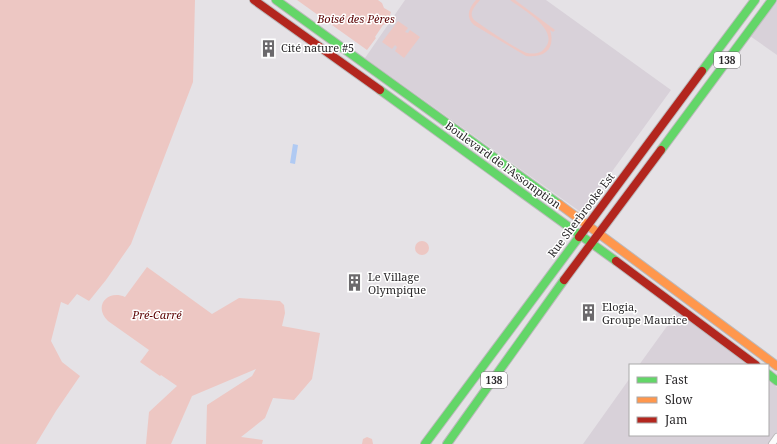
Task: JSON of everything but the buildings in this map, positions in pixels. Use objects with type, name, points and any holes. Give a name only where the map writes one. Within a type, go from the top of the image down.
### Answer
[{"type":"street","name":"Boulevard de l'Assomption","points":[[254,0],[630,270],[755,364]]},
{"type":"street","name":"Boulevard de l'Assomption","points":[[276,0],[599,233],[777,366]]},
{"type":"street","name":"Rue Sherbrooke Est","points":[[425,444],[755,0]]},
{"type":"street","name":"138","points":[[447,444],[599,233],[772,0]]},
{"type":"street","points":[[630,270],[636,261]]},
{"type":"street","points":[[769,375],[777,381]]},
{"type":"street","points":[[772,444],[777,437]]},
{"type":"shaded area","points":[[405,0],[546,0],[671,90],[582,213],[365,58]]},
{"type":"shaded area","points":[[777,2],[777,55],[750,36]]},
{"type":"shaded area","points":[[678,311],[747,364],[640,364]]},
{"type":"shaded area","points":[[629,379],[629,436],[769,436],[769,382],[777,387],[777,444],[583,444]]},
{"type":"green space","points":[[0,0],[195,0],[193,82],[131,244],[106,280],[89,301],[77,294],[68,305],[61,302],[51,341],[62,362],[80,376],[36,444],[0,444]]},
{"type":"green space","name":"Boisé des Pères","points":[[297,0],[378,0],[382,3],[384,8],[391,12],[388,23],[383,25],[367,50]]},
{"type":"green space","points":[[476,0],[480,0],[472,12],[472,17],[474,20],[522,51],[532,54],[540,52],[544,49],[548,42],[548,35],[538,21],[510,0],[515,0],[555,30],[553,32],[550,30],[550,47],[543,54],[526,56],[474,25],[471,22],[469,12],[471,6]]},
{"type":"green space","points":[[398,21],[408,28],[405,32],[408,33],[410,30],[420,37],[404,58],[395,51],[397,47],[395,45],[392,49],[382,42]]},
{"type":"green space","points":[[422,241],[427,243],[429,248],[427,253],[422,255],[417,253],[415,248],[417,243]]},
{"type":"green space","name":"Pré-Carré","points":[[147,267],[212,314],[239,298],[280,301],[284,305],[285,313],[282,326],[320,333],[312,379],[294,400],[273,398],[265,418],[241,437],[263,440],[262,444],[206,444],[207,405],[252,376],[256,369],[192,396],[171,444],[146,444],[149,412],[177,386],[140,362],[149,350],[108,321],[104,316],[102,305],[108,297],[113,295],[125,297]]},
{"type":"green space","points":[[367,437],[372,439],[373,444],[362,444],[363,439]]},
{"type":"water","points":[[293,144],[298,145],[295,164],[290,163]]},
{"type":"traffic: fast","points":[[276,0],[559,204]]},
{"type":"traffic: fast","points":[[702,71],[755,0]]},
{"type":"traffic: fast","points":[[661,150],[772,0]]},
{"type":"traffic: fast","points":[[380,90],[616,261]]},
{"type":"traffic: fast","points":[[425,444],[579,237]]},
{"type":"traffic: fast","points":[[447,444],[564,280]]},
{"type":"traffic: fast","points":[[769,375],[777,381]]},
{"type":"traffic: slow","points":[[559,204],[777,366]]},
{"type":"traffic: jam","points":[[254,0],[380,90]]},
{"type":"traffic: jam","points":[[579,237],[702,71]]},
{"type":"traffic: jam","points":[[564,280],[661,150]]},
{"type":"traffic: jam","points":[[616,261],[755,364]]},
{"type":"place","name":"Cité nature #5","points":[[268,48]]},
{"type":"place","name":"Le Village Olympique","points":[[355,283]]},
{"type":"place","name":"Elogia, Groupe Maurice","points":[[589,313]]}]
